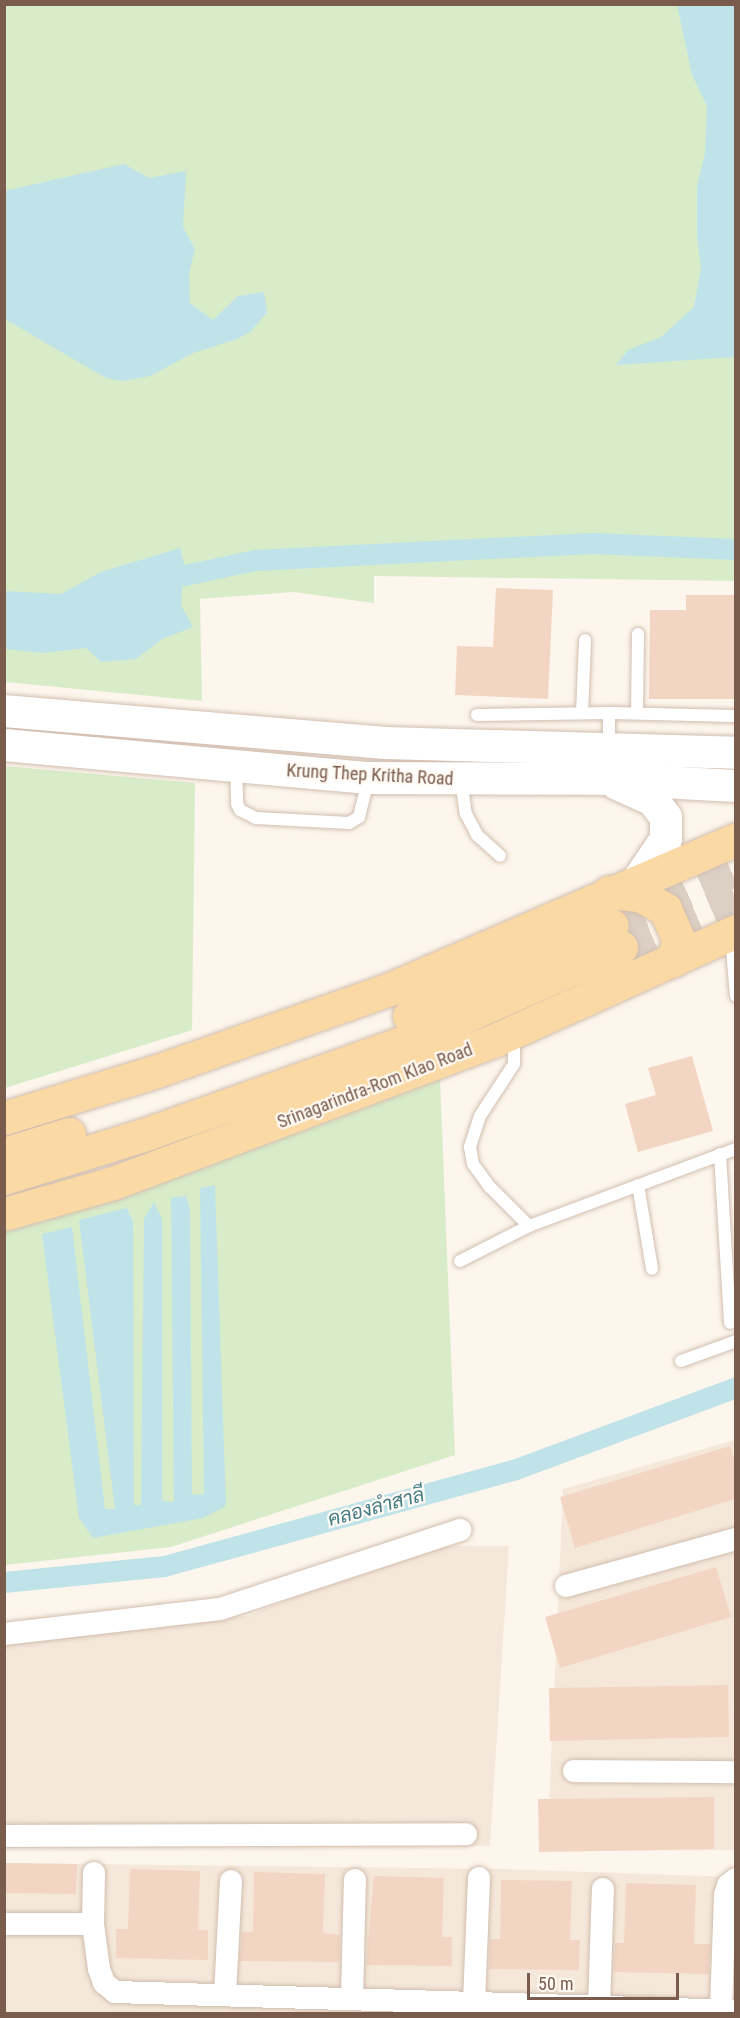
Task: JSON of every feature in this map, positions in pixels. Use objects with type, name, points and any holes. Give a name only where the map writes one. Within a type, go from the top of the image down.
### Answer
[{"type":"main road","name":"Krung Thep Kritha Road","points":[[4,711],[385,743],[609,747],[735,753]]},
{"type":"main road","points":[[185,761],[186,727]]},
{"type":"main road","name":"Krung Thep Kritha Road","points":[[4,745],[369,778],[605,778],[735,786]]},
{"type":"main road","points":[[605,778],[653,800],[666,817],[666,839],[639,879]]},
{"type":"main road","points":[[4,1118],[157,1071],[390,988],[735,839]]},
{"type":"main road","points":[[609,892],[639,895],[665,909],[679,939],[672,962]]},
{"type":"main road","name":"Srinagarindra-Rom Klao Road","points":[[4,1214],[113,1183],[514,1032],[672,962],[733,932]]},
{"type":"main road","name":"Srinagarindra-Rom Klao Road","points":[[4,1154],[138,1114],[410,1016],[616,936],[418,1037],[146,1134],[4,1178]]},
{"type":"street","points":[[4,1634],[220,1609],[460,1530]]},
{"type":"street","points":[[566,1586],[735,1539]]},
{"type":"street","points":[[574,1771],[735,1772]]},
{"type":"street","points":[[4,1836],[466,1834]]},
{"type":"street","points":[[94,1873],[93,1924],[99,1969],[104,1983],[115,1992],[728,2010],[726,1895],[728,1885],[735,1879]]},
{"type":"street","points":[[474,2003],[479,1878]]},
{"type":"street","points":[[352,1999],[355,1880]]},
{"type":"street","points":[[225,1995],[231,1881]]},
{"type":"street","points":[[599,2007],[603,1889]]},
{"type":"street","points":[[4,1924],[93,1924]]},
{"type":"lane","points":[[637,713],[638,634]]},
{"type":"lane","points":[[582,713],[585,640]]},
{"type":"lane","points":[[609,713],[609,747]]},
{"type":"lane","points":[[477,715],[637,713],[735,716]]},
{"type":"lane","points":[[236,766],[237,804],[240,810],[256,818],[349,823],[359,817],[369,778]]},
{"type":"lane","points":[[461,779],[466,814],[477,834],[500,856]]},
{"type":"lane","points":[[733,932],[735,996]]},
{"type":"lane","points":[[514,1032],[514,1064],[480,1116],[470,1147],[473,1164],[490,1187],[530,1226]]},
{"type":"lane","points":[[460,1261],[530,1226],[735,1149]]},
{"type":"lane","points":[[720,1154],[730,1323]]},
{"type":"lane","points":[[638,1185],[652,1269]]},
{"type":"lane","points":[[681,1361],[735,1341]]},
{"type":"shaded area","points":[[735,1440],[735,1850],[547,1851],[563,1489]]},
{"type":"shaded area","points":[[424,1546],[509,1546],[490,1846],[5,1848],[5,1626],[247,1616]]},
{"type":"shaded area","points":[[5,1863],[504,1869],[735,1877],[735,2013],[5,2014]]},
{"type":"green space","points":[[4,5],[735,5],[735,581],[374,576],[374,603],[293,592],[200,599],[202,701],[5,682]]},
{"type":"green space","points":[[4,766],[195,783],[192,1030],[5,1088]]},
{"type":"green space","points":[[440,1078],[455,1455],[171,1547],[5,1565],[5,1230]]},
{"type":"water","points":[[677,5],[735,5],[735,357],[616,365],[628,350],[661,337],[694,307],[701,268],[697,236],[697,186],[705,154],[707,106],[692,75]]},
{"type":"water","points":[[124,164],[149,178],[186,171],[183,227],[195,249],[189,274],[190,303],[213,320],[238,296],[264,292],[267,313],[250,332],[237,339],[193,353],[150,376],[123,381],[106,378],[5,319],[4,191]]},
{"type":"water","points":[[180,548],[184,564],[181,605],[193,627],[162,639],[136,659],[101,662],[86,648],[43,653],[5,649],[5,591],[61,594],[101,572]]},
{"type":"water","points":[[215,1185],[226,1506],[203,1518],[93,1538],[79,1518],[42,1234],[72,1227],[105,1509],[115,1509],[79,1220],[127,1208],[133,1222],[134,1505],[141,1505],[144,1219],[154,1202],[162,1219],[162,1501],[174,1502],[171,1198],[186,1196],[190,1209],[192,1495],[204,1494],[200,1188]]},
{"type":"building","points":[[496,588],[553,590],[548,699],[455,695],[457,646],[493,647]]},
{"type":"building","points":[[686,595],[735,595],[735,699],[649,699],[650,610],[686,610]]},
{"type":"building","points":[[692,1056],[713,1131],[638,1152],[625,1104],[656,1095],[648,1068]]},
{"type":"building","points":[[730,1446],[735,1463],[735,1499],[575,1548],[560,1497]]},
{"type":"building","points":[[716,1567],[731,1617],[560,1668],[545,1617]]},
{"type":"building","points":[[728,1685],[729,1737],[550,1741],[549,1688]]},
{"type":"building","points":[[714,1797],[714,1849],[539,1852],[538,1799]]},
{"type":"building","points":[[4,1863],[77,1864],[76,1894],[4,1893]]},
{"type":"building","points":[[130,1869],[200,1871],[198,1930],[208,1930],[208,1960],[116,1958],[116,1929],[128,1929]]},
{"type":"building","points":[[254,1872],[325,1874],[323,1933],[340,1935],[339,1962],[240,1961],[242,1932],[253,1932]]},
{"type":"building","points":[[374,1876],[444,1878],[442,1937],[452,1937],[452,1966],[366,1965]]},
{"type":"building","points":[[501,1880],[572,1881],[570,1940],[580,1940],[579,1970],[489,1969],[490,1939],[500,1939]]},
{"type":"building","points":[[626,1883],[696,1885],[694,1944],[710,1944],[709,1974],[614,1972],[615,1943],[624,1943]]},
{"type":"waterway","points":[[157,581],[255,560],[593,543],[736,549]]},
{"type":"waterway","name":"คลองลำสาลี","points":[[4,1582],[164,1566],[516,1469],[736,1387]]},
{"type":"tunnel","points":[[612,925],[736,869]]},
{"type":"tunnel","points":[[621,947],[736,897]]}]
